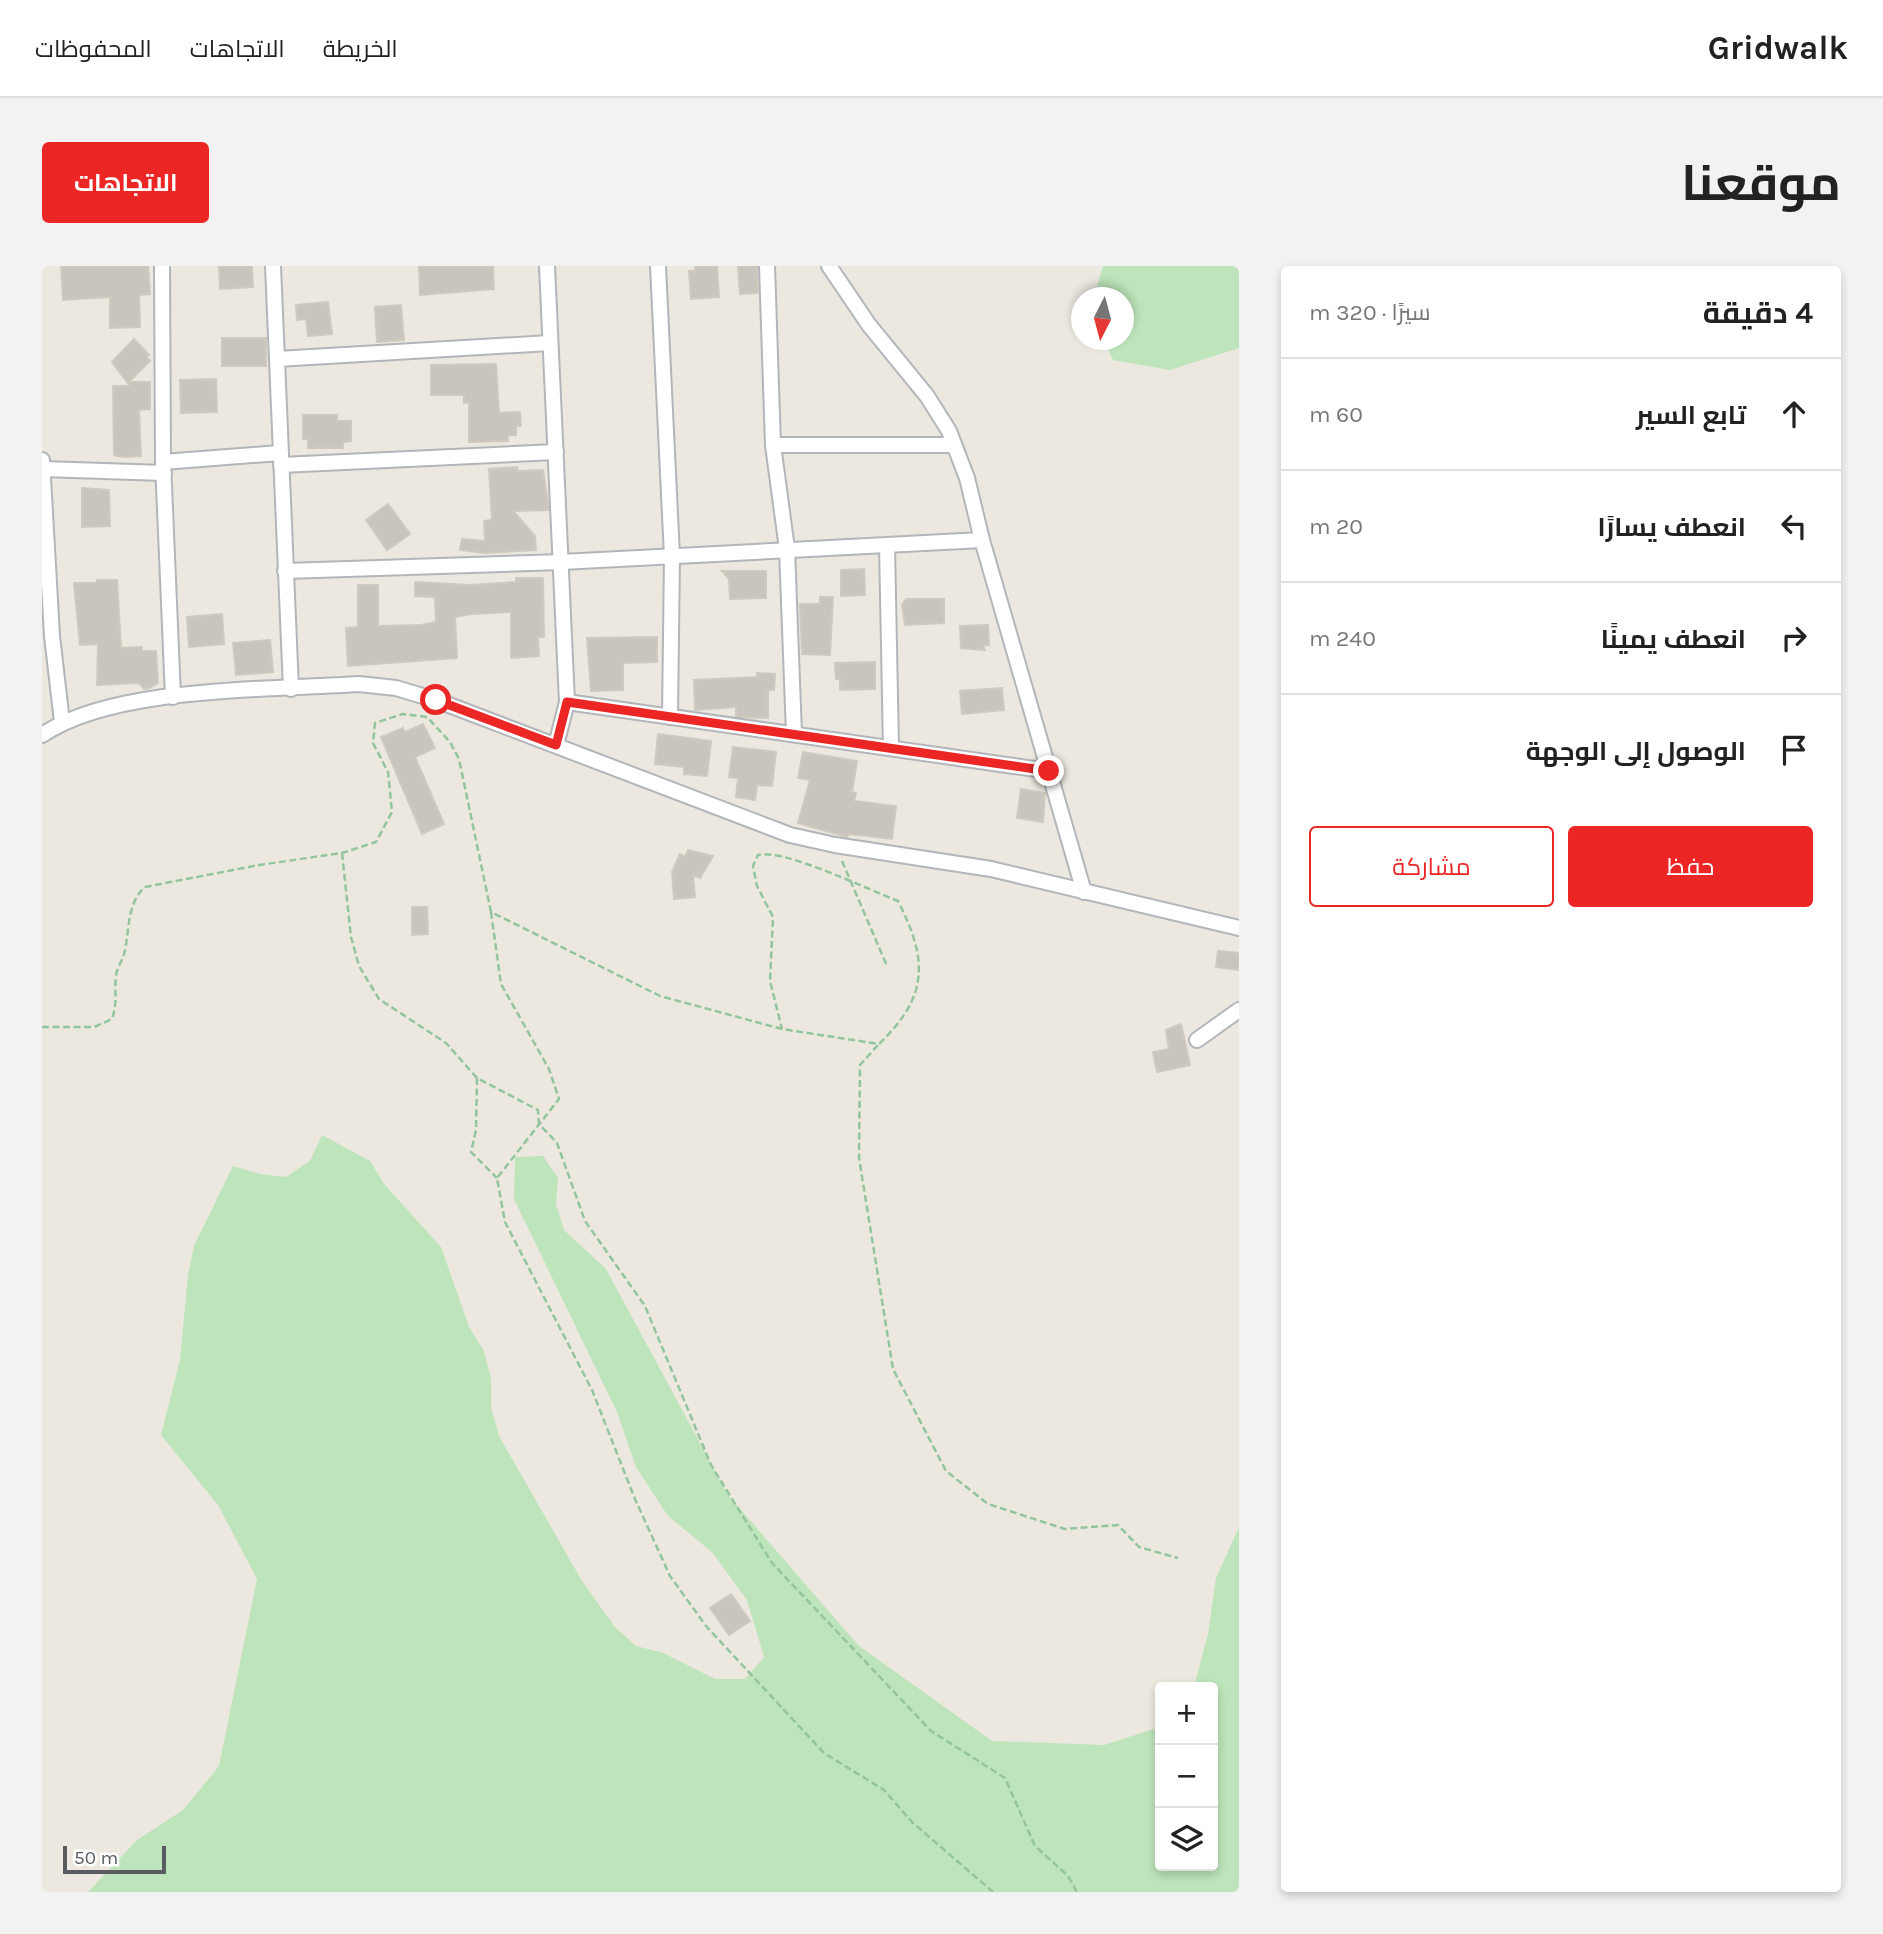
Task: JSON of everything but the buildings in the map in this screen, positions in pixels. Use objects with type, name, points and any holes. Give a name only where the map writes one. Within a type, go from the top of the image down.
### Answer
[{"type":"street","points":[[162,266],[163,467],[173,697]]},
{"type":"street","points":[[272,266],[291,689]]},
{"type":"street","points":[[547,266],[567,702],[556,745]]},
{"type":"street","points":[[658,266],[673,556],[670,717]]},
{"type":"street","points":[[767,266],[774,444],[787,549],[794,734]]},
{"type":"street","points":[[829,266],[869,325],[939,412],[954,445],[967,478],[982,540],[1084,892]]},
{"type":"street","points":[[276,359],[551,343]]},
{"type":"street","points":[[774,444],[954,445]]},
{"type":"street","points":[[62,722],[47,634],[43,464],[163,467],[281,459],[556,453]]},
{"type":"street","points":[[285,571],[561,562],[982,540]]},
{"type":"street","points":[[887,545],[891,748]]},
{"type":"street","points":[[42,736],[62,722],[123,704],[173,697],[359,684],[396,688],[556,745],[772,829],[835,845],[991,869],[1239,928]]},
{"type":"street","points":[[567,702],[1049,771]]},
{"type":"street","points":[[1197,1040],[1239,1010]]},
{"type":"path","points":[[42,1027],[94,1027],[112,1019],[118,1001],[116,975],[124,953],[135,896],[145,887],[259,865],[342,853],[376,842],[392,812],[388,772],[373,743],[375,723],[403,714],[427,717],[450,742],[459,759],[491,912],[501,984],[548,1069],[559,1099],[496,1178]]},
{"type":"path","points":[[835,845],[887,966]]},
{"type":"path","points":[[782,1030],[770,981],[773,917],[757,886],[753,866],[758,855],[768,852],[838,876],[852,885],[898,901],[914,933],[920,982],[896,1028],[860,1065],[859,1158],[894,1369],[946,1471],[988,1504],[1066,1529],[1118,1525],[1139,1547],[1178,1558]]},
{"type":"path","points":[[342,853],[351,937],[359,966],[379,999],[446,1043],[477,1078],[538,1110],[539,1124],[558,1143],[585,1221],[645,1306],[711,1465],[772,1563],[931,1731],[1005,1778],[1035,1846],[1068,1876],[1077,1892]]},
{"type":"path","points":[[491,912],[660,996],[782,1030],[879,1044]]},
{"type":"path","points":[[477,1078],[476,1130],[471,1152],[496,1178],[505,1222],[592,1390],[635,1499],[670,1576],[706,1626],[824,1753],[884,1790],[912,1822],[993,1892]]},
{"type":"green space","points":[[1103,266],[1239,266],[1239,348],[1170,370],[1113,360],[1108,350],[1134,350],[1134,287],[1097,287]]},
{"type":"green space","points":[[322,1135],[370,1161],[384,1184],[441,1247],[469,1327],[484,1351],[491,1379],[491,1407],[499,1436],[582,1581],[615,1627],[636,1646],[663,1653],[715,1679],[745,1679],[764,1657],[747,1600],[712,1552],[668,1516],[636,1467],[617,1412],[514,1199],[515,1157],[543,1156],[558,1178],[556,1204],[564,1230],[606,1269],[728,1495],[859,1646],[992,1741],[1104,1745],[1155,1729],[1155,1871],[1218,1871],[1218,1682],[1195,1682],[1208,1634],[1216,1578],[1239,1527],[1239,1892],[88,1892],[137,1840],[183,1810],[219,1766],[257,1579],[218,1505],[161,1435],[180,1360],[188,1275],[194,1246],[233,1166],[260,1174],[286,1177],[310,1161]]},
{"type":"route","points":[[436,700],[556,745],[567,702],[1049,771]]}]
